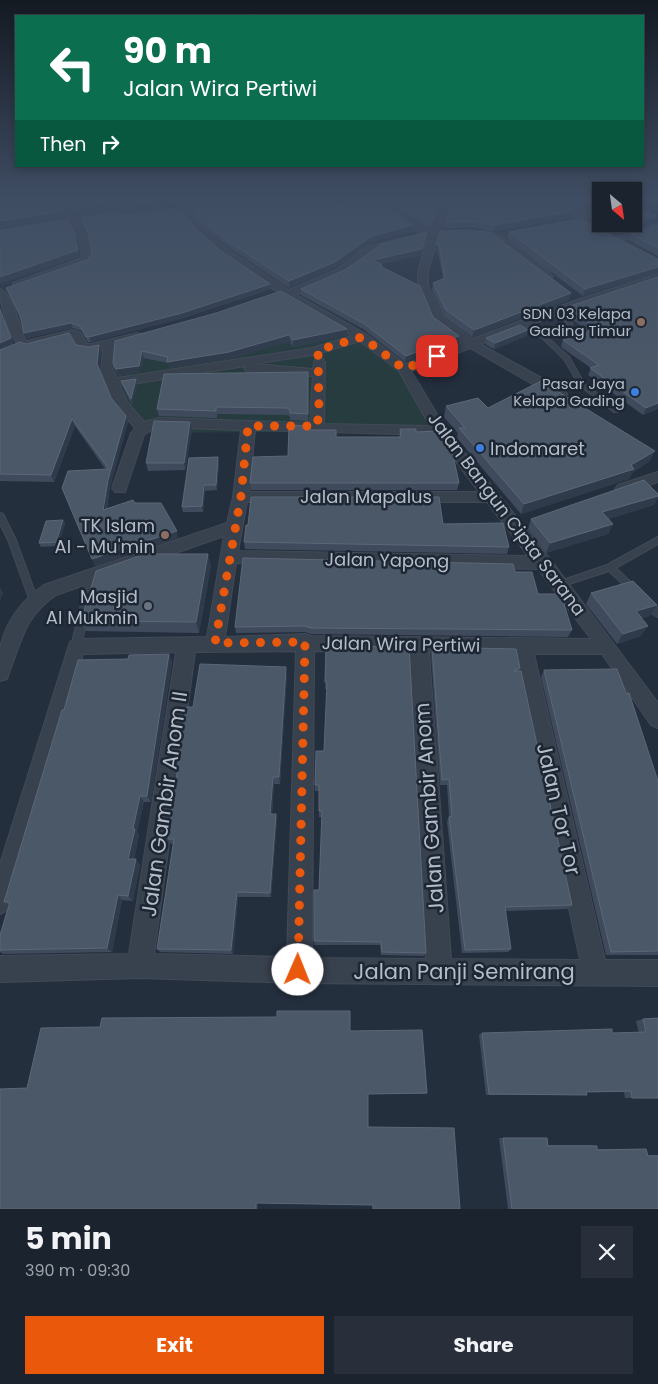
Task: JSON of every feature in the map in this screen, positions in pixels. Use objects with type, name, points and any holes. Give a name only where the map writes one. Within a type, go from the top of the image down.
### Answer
[{"type":"street","points":[[86,254],[87,258],[84,261],[0,291],[14,321],[20,347],[72,334],[77,336],[83,347],[108,344],[150,334]]},
{"type":"street","name":"Jalan Bangun Cipta Sarana","points":[[231,254],[286,293],[362,337],[404,369],[440,431],[560,584],[658,719]]},
{"type":"street","points":[[266,298],[286,293],[340,272],[364,254]]},
{"type":"street","points":[[426,254],[423,286],[438,320],[470,343],[568,399]]},
{"type":"street","points":[[520,254],[581,302]]},
{"type":"street","points":[[404,369],[581,302],[658,277]]},
{"type":"street","points":[[114,383],[318,350],[362,337]]},
{"type":"street","points":[[108,344],[107,370],[122,404],[142,428]]},
{"type":"street","points":[[317,426],[319,411],[318,350]]},
{"type":"street","points":[[220,366],[319,373]]},
{"type":"street","points":[[120,488],[138,433],[142,428],[158,422],[440,431]]},
{"type":"street","points":[[215,643],[241,496],[248,426]]},
{"type":"street","points":[[613,492],[658,477]]},
{"type":"street","name":"Jalan Mapalus","points":[[241,496],[491,497]]},
{"type":"street","points":[[513,525],[532,519]]},
{"type":"street","points":[[0,673],[22,616],[34,601],[50,590],[92,574],[234,527]]},
{"type":"street","name":"Jalan Yapong","points":[[230,557],[544,563]]},
{"type":"street","points":[[298,970],[305,642]]},
{"type":"street","name":"Jalan Wira Pertiwi","points":[[76,647],[187,643],[305,642],[419,646],[599,647],[605,644]]},
{"type":"street","name":"Jalan Gambir Anom II","points":[[140,966],[187,643]]},
{"type":"street","name":"Jalan Gambir Anom","points":[[419,646],[439,971]]},
{"type":"street","name":"Jalan Tor Tor","points":[[523,646],[595,973]]},
{"type":"street","points":[[0,902],[76,647]]},
{"type":"street","name":"Jalan Panji Semirang","points":[[0,969],[140,966],[298,970],[658,973]]},
{"type":"lane","points":[[543,336],[569,326],[570,323],[556,312]]},
{"type":"lane","points":[[524,324],[543,336],[567,358],[581,384],[616,411]]},
{"type":"lane","points":[[0,516],[12,540],[34,601]]},
{"type":"lane","points":[[560,584],[610,567],[658,540]]},
{"type":"lane","points":[[610,567],[658,613]]},
{"type":"lane","points":[[76,647],[92,574]]},
{"type":"green space","points":[[289,294],[404,369],[440,431],[138,433],[109,347]]},
{"type":"building","points":[[0,254],[65,254],[0,277]]},
{"type":"building","points":[[91,254],[226,254],[270,284],[182,313],[89,337],[86,337],[80,326],[71,323],[24,333],[20,315],[6,288],[89,259]]},
{"type":"building","points":[[248,254],[346,254],[335,262],[289,281]]},
{"type":"building","points":[[367,254],[398,254],[373,260],[382,265],[380,266],[420,286],[433,317],[459,336],[406,356],[363,323],[301,289],[345,270]]},
{"type":"building","points":[[441,254],[520,254],[571,293],[474,330],[446,310],[433,283],[445,278]]},
{"type":"building","points":[[539,254],[649,254],[658,259],[658,267],[585,289]]},
{"type":"building","points":[[658,277],[658,403],[646,408],[590,368],[599,365],[563,340],[596,329],[567,307]]},
{"type":"building","points":[[281,291],[347,329],[293,340],[289,335],[229,352],[167,362],[168,357],[142,351],[139,366],[116,369],[113,363],[115,341],[216,313]]},
{"type":"building","points":[[0,309],[11,338],[0,343]]},
{"type":"building","points":[[520,325],[528,330],[495,343],[486,338]]},
{"type":"building","points":[[69,333],[76,345],[89,347],[99,345],[97,364],[111,398],[126,416],[108,480],[103,510],[133,500],[135,503],[161,503],[177,531],[92,559],[62,488],[68,471],[109,469],[72,419],[51,475],[0,474],[0,350],[20,342],[26,344]]},
{"type":"building","points":[[308,372],[308,414],[290,413],[290,410],[287,408],[216,407],[216,411],[157,409],[164,374]]},
{"type":"building","points":[[136,379],[131,399],[121,381]]},
{"type":"building","points":[[541,381],[655,451],[631,465],[634,469],[524,504],[459,428],[465,428],[446,406],[478,398],[488,408]]},
{"type":"building","points":[[154,421],[190,422],[184,463],[146,463]]},
{"type":"building","points":[[289,425],[310,426],[310,430],[336,430],[336,437],[401,437],[400,429],[416,429],[416,432],[438,431],[452,450],[459,483],[250,483],[253,457],[288,456]]},
{"type":"building","points":[[218,457],[216,485],[204,485],[202,506],[182,507],[189,458]]},
{"type":"building","points":[[644,480],[658,496],[602,512],[613,524],[550,543],[531,519]]},
{"type":"building","points":[[251,497],[439,497],[443,524],[503,523],[509,547],[244,542]]},
{"type":"building","points":[[63,520],[56,542],[39,543],[46,521]]},
{"type":"building","name":"Masjid Al Mukmin","points":[[145,554],[208,554],[196,622],[81,621],[96,571]]},
{"type":"building","points":[[243,558],[513,564],[515,572],[532,572],[538,594],[561,594],[572,630],[311,628],[305,626],[235,627]]},
{"type":"building","points":[[633,581],[657,605],[636,611],[648,626],[623,634],[591,593]]},
{"type":"building","points":[[326,646],[409,647],[426,953],[382,952],[381,942],[314,941],[314,890],[319,890],[322,811],[319,811],[319,785],[315,785],[316,751],[324,751],[327,682],[325,682]]},
{"type":"building","points":[[432,647],[516,649],[520,668],[514,671],[521,671],[572,905],[505,907],[511,949],[465,950],[449,817],[452,816],[449,779],[442,780]]},
{"type":"building","points":[[169,654],[147,796],[140,796],[128,859],[136,859],[128,896],[118,895],[107,948],[0,950],[0,935],[10,902],[4,902],[78,660],[128,659],[129,655]]},
{"type":"building","points":[[200,664],[286,667],[279,777],[273,777],[270,814],[276,814],[270,893],[237,892],[231,950],[157,949],[174,839],[168,839],[186,707],[193,707]]},
{"type":"building","points":[[617,669],[626,693],[629,693],[658,781],[658,951],[611,952],[544,670]]},
{"type":"building","points":[[277,1011],[350,1011],[350,1031],[422,1030],[427,1093],[368,1094],[368,1127],[454,1128],[460,1209],[373,1209],[373,1205],[256,1203],[256,1209],[0,1209],[0,1089],[27,1088],[41,1028],[100,1027],[102,1018],[277,1017]]},
{"type":"building","points":[[658,1018],[658,1098],[632,1098],[631,1091],[586,1092],[587,1095],[489,1094],[482,1033],[612,1029],[612,1033],[646,1032],[643,1019]]},
{"type":"building","points":[[503,1138],[547,1138],[548,1146],[597,1146],[597,1150],[646,1149],[648,1156],[658,1156],[658,1209],[512,1209]]},
{"type":"place","name":"SDN 03 Kelapa Gading Timur","points":[[641,322]]},
{"type":"place","name":"Pasar Jaya Kelapa Gading","points":[[635,392]]},
{"type":"place","name":"Indomaret","points":[[480,448]]},
{"type":"place","name":"TK Islam Al - Mu'min","points":[[165,535]]},
{"type":"place","name":"Masjid Al Mukmin","points":[[148,606]]},
{"type":"route","points":[[298,970],[305,642],[215,643],[241,496],[248,426],[317,426],[319,411],[318,350],[362,337],[404,369],[437,356]]}]
